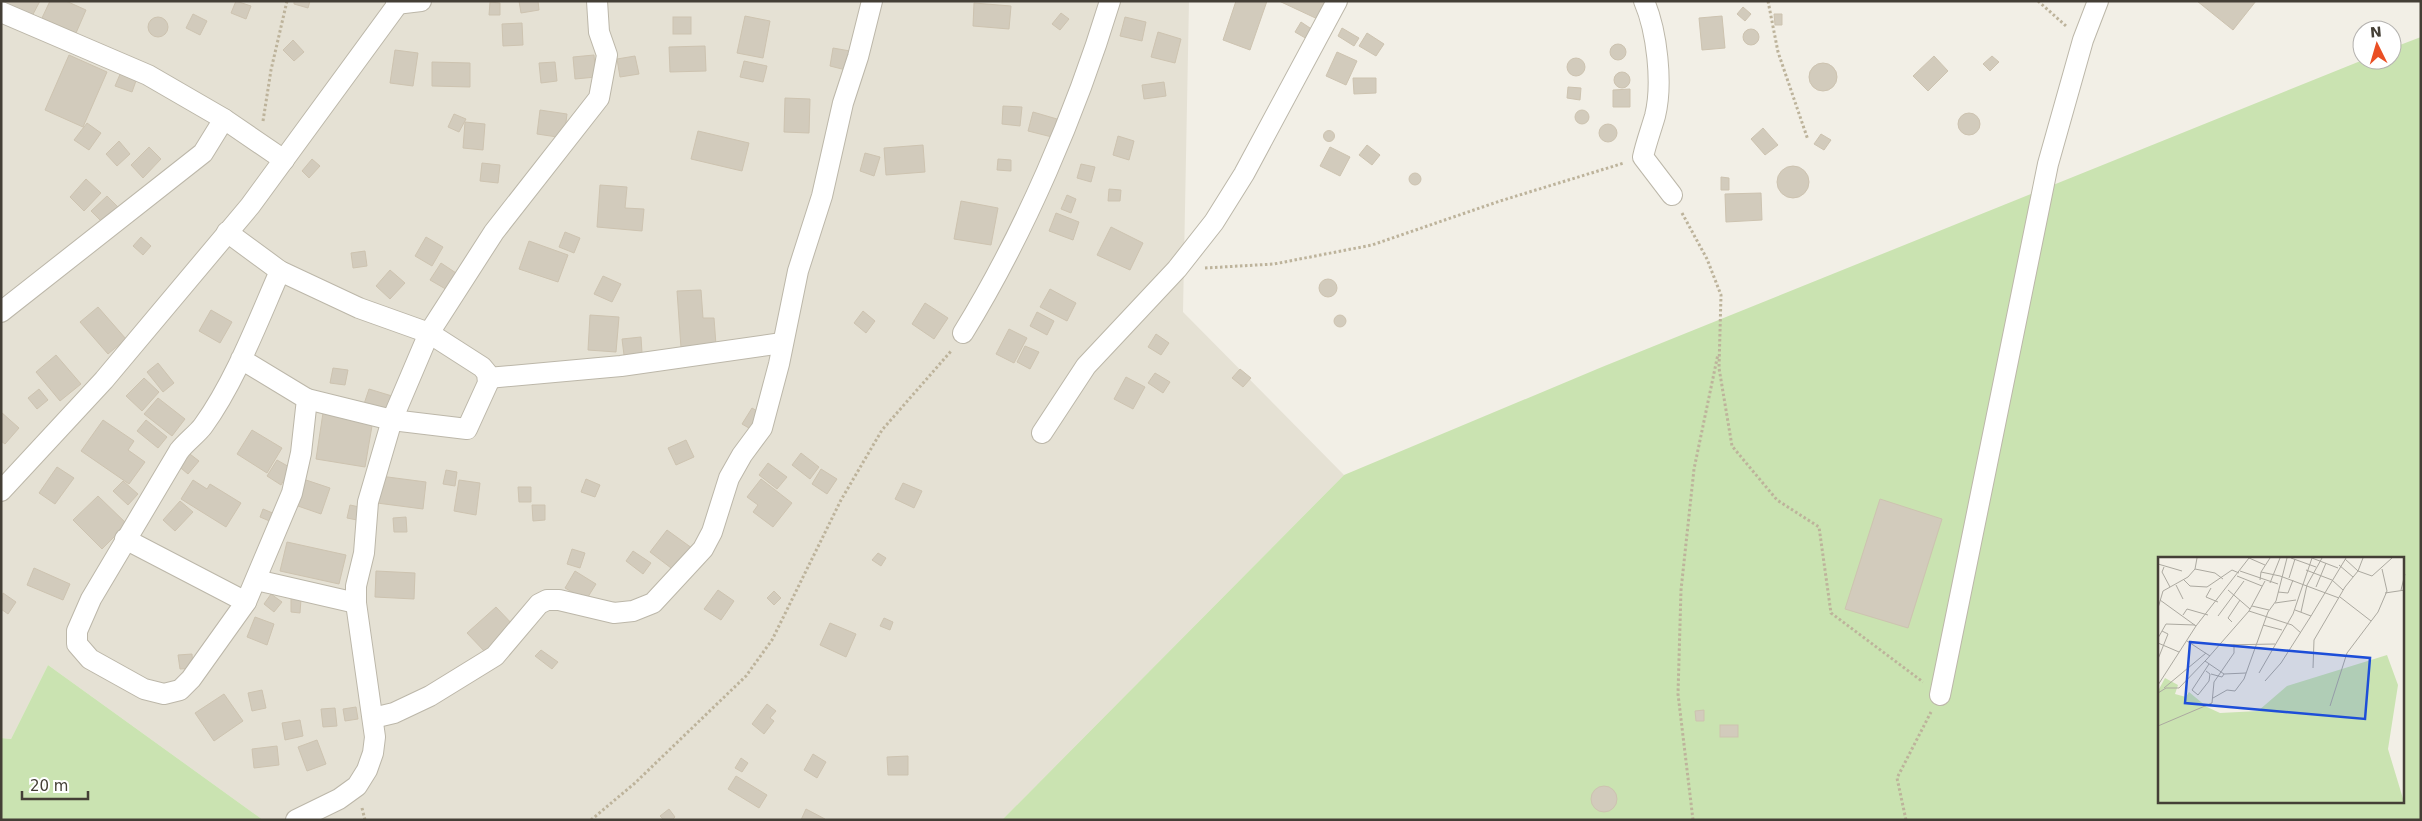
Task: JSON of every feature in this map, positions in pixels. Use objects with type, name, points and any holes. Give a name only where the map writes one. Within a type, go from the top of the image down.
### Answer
[{"type":"street","points":[[1,491],[104,380],[250,206],[398,3],[421,1]]},
{"type":"street","points":[[296,820],[339,799],[357,786],[373,753],[375,736],[356,603],[356,586],[364,553],[368,502],[392,420],[429,332],[494,232],[600,98],[607,55],[599,32],[597,1]]},
{"type":"street","points":[[373,718],[394,713],[430,696],[495,656],[538,604],[547,600],[559,600],[614,613],[633,611],[653,603],[703,549],[712,532],[729,478],[762,428],[798,271],[822,196],[843,103],[872,1]]},
{"type":"street","points":[[962,333],[984,299],[1038,189],[1079,94],[1110,1]]},
{"type":"street","points":[[1042,433],[1086,366],[1177,269],[1214,222],[1244,174],[1337,1]]},
{"type":"street","points":[[1644,1],[1652,20],[1658,89],[1655,115],[1643,157],[1672,195]]},
{"type":"street","points":[[1940,694],[2048,164],[2083,40],[2098,1]]},
{"type":"street","points":[[1,12],[148,75],[224,119],[284,160]]},
{"type":"street","points":[[1,312],[203,153],[224,119]]},
{"type":"street","points":[[228,232],[280,270],[359,308],[429,332],[482,368],[488,378],[488,384],[466,428],[392,420],[307,399],[241,359]]},
{"type":"street","points":[[280,270],[241,359],[202,428],[188,439],[179,451],[91,599],[77,631],[77,644],[90,659],[144,689],[164,694],[180,690],[192,679],[246,602],[292,493],[300,453],[307,399]]},
{"type":"street","points":[[488,378],[621,366],[782,343]]},
{"type":"street","points":[[125,539],[246,602]]},
{"type":"street","points":[[256,580],[356,603]]},
{"type":"path","points":[[260,144],[271,70],[287,1]]},
{"type":"path","points":[[1768,1],[1778,52],[1808,140]]},
{"type":"path","points":[[2038,1],[2083,40]]},
{"type":"path","points":[[1177,269],[1274,264],[1372,245],[1643,157]]},
{"type":"path","points":[[1672,195],[1707,259],[1721,295],[1719,368],[1732,446],[1777,500],[1819,527],[1831,613],[1940,694],[1897,778],[1906,820]]},
{"type":"path","points":[[591,820],[636,783],[746,676],[772,640],[841,500],[882,430],[898,410],[938,368],[962,333]]},
{"type":"path","points":[[1693,820],[1678,694],[1681,590],[1694,469],[1720,346]]},
{"type":"shaded area","points":[[1,1],[1189,1],[1183,312],[1344,475],[1002,820],[263,820],[48,665],[11,739],[1,738]]},
{"type":"green space","points":[[2421,37],[2421,820],[1002,820],[1344,475],[1602,367],[2352,64],[2352,70],[2402,70],[2402,44]]},
{"type":"green space","points":[[48,665],[263,820],[1,820],[1,738],[11,739]]},
{"type":"building","points":[[1,1],[40,1],[31,18]]},
{"type":"building","points":[[50,1],[66,1],[86,10],[76,33],[42,18]]},
{"type":"building","points":[[236,1],[251,6],[246,19],[231,13]]},
{"type":"building","points":[[294,1],[310,1],[308,8],[294,4]]},
{"type":"building","points":[[519,1],[538,1],[539,10],[521,13]]},
{"type":"building","points":[[1236,1],[1267,1],[1250,50],[1223,40]]},
{"type":"building","points":[[1279,1],[1331,1],[1324,22]]},
{"type":"building","points":[[2197,1],[2256,1],[2233,30]]},
{"type":"building","points":[[490,2],[500,3],[500,15],[489,15]]},
{"type":"building","points":[[974,3],[1011,6],[1009,29],[973,26]]},
{"type":"building","points":[[1743,7],[1751,14],[1745,21],[1737,14]]},
{"type":"building","points":[[1061,13],[1069,19],[1060,30],[1052,24]]},
{"type":"building","points":[[193,14],[207,21],[200,35],[186,28]]},
{"type":"building","points":[[1774,14],[1782,14],[1782,25],[1775,25]]},
{"type":"building","points":[[745,16],[770,21],[763,58],[737,53]]},
{"type":"building","points":[[1722,16],[1725,48],[1702,50],[1699,18]]},
{"type":"building","points":[[158,17],[165,20],[168,27],[165,34],[158,37],[151,34],[148,27],[151,20]]},
{"type":"building","points":[[673,17],[691,17],[691,34],[673,34]]},
{"type":"building","points":[[1125,17],[1146,22],[1142,41],[1120,36]]},
{"type":"building","points":[[1301,22],[1313,30],[1307,39],[1295,32]]},
{"type":"building","points":[[522,23],[523,45],[503,46],[502,24]]},
{"type":"building","points":[[1342,28],[1359,38],[1354,46],[1338,36]]},
{"type":"building","points":[[1748,29],[1754,29],[1759,34],[1757,43],[1748,45],[1743,40],[1743,34]]},
{"type":"building","points":[[1158,32],[1181,39],[1175,63],[1151,57]]},
{"type":"building","points":[[1367,33],[1384,44],[1376,56],[1359,46]]},
{"type":"building","points":[[293,40],[304,52],[294,61],[283,50]]},
{"type":"building","points":[[1615,44],[1621,44],[1626,49],[1624,58],[1615,60],[1610,55],[1610,49]]},
{"type":"building","points":[[705,46],[706,71],[670,72],[669,47]]},
{"type":"building","points":[[833,48],[850,51],[846,70],[830,66]]},
{"type":"building","points":[[395,50],[418,53],[413,86],[390,83]]},
{"type":"building","points":[[1337,52],[1357,61],[1346,85],[1326,76]]},
{"type":"building","points":[[69,55],[107,72],[83,127],[45,110]]},
{"type":"building","points":[[594,55],[596,77],[575,79],[573,57]]},
{"type":"building","points":[[635,56],[639,74],[620,77],[617,59]]},
{"type":"building","points":[[1934,56],[1948,71],[1928,91],[1913,76]]},
{"type":"building","points":[[1992,56],[1999,62],[1990,71],[1983,64]]},
{"type":"building","points":[[1576,58],[1582,61],[1585,67],[1582,73],[1576,76],[1570,73],[1567,67],[1570,61]]},
{"type":"building","points":[[744,61],[767,66],[763,82],[740,77]]},
{"type":"building","points":[[432,62],[470,63],[470,87],[432,86]]},
{"type":"building","points":[[555,62],[557,81],[541,83],[539,63]]},
{"type":"building","points":[[1823,63],[1833,67],[1837,77],[1833,87],[1823,91],[1813,87],[1809,77],[1813,67]]},
{"type":"building","points":[[121,72],[137,78],[132,92],[115,86]]},
{"type":"building","points":[[1619,72],[1625,72],[1630,77],[1628,86],[1619,88],[1614,83],[1614,77]]},
{"type":"building","points":[[1353,78],[1376,78],[1376,93],[1354,94]]},
{"type":"building","points":[[1164,82],[1166,96],[1144,99],[1142,85]]},
{"type":"building","points":[[1568,87],[1581,88],[1580,100],[1567,98]]},
{"type":"building","points":[[1630,89],[1630,107],[1613,107],[1613,90]]},
{"type":"building","points":[[785,98],[810,99],[809,133],[784,132]]},
{"type":"building","points":[[1003,106],[1022,107],[1020,126],[1002,124]]},
{"type":"building","points":[[540,110],[567,114],[564,138],[537,134]]},
{"type":"building","points":[[1579,110],[1585,110],[1589,117],[1585,124],[1579,124],[1575,120],[1575,114]]},
{"type":"building","points":[[1033,112],[1057,119],[1052,137],[1028,131]]},
{"type":"building","points":[[1969,113],[1977,116],[1980,124],[1977,132],[1969,135],[1961,132],[1958,124],[1961,116]]},
{"type":"building","points":[[454,114],[466,119],[459,132],[448,127]]},
{"type":"building","points":[[465,122],[485,124],[483,150],[463,148]]},
{"type":"building","points":[[87,123],[101,133],[89,150],[74,140]]},
{"type":"building","points":[[1608,124],[1614,127],[1617,133],[1614,139],[1608,142],[1602,139],[1599,133],[1602,127]]},
{"type":"building","points":[[1763,128],[1778,145],[1765,155],[1751,139]]},
{"type":"building","points":[[698,131],[749,143],[742,171],[691,159]]},
{"type":"building","points":[[1327,131],[1331,131],[1334,136],[1333,140],[1327,141],[1324,138],[1324,134]]},
{"type":"building","points":[[1821,134],[1831,140],[1824,150],[1814,144]]},
{"type":"building","points":[[1118,136],[1134,141],[1129,160],[1113,155]]},
{"type":"building","points":[[119,141],[130,154],[117,166],[106,154]]},
{"type":"building","points":[[923,145],[925,172],[886,175],[884,148]]},
{"type":"building","points":[[1367,145],[1380,155],[1372,165],[1359,155]]},
{"type":"building","points":[[149,147],[161,159],[143,178],[131,165]]},
{"type":"building","points":[[1330,147],[1350,157],[1340,176],[1320,166]]},
{"type":"building","points":[[865,153],[880,157],[874,176],[860,171]]},
{"type":"building","points":[[312,159],[320,166],[309,178],[302,171]]},
{"type":"building","points":[[998,159],[1011,160],[1011,171],[997,170]]},
{"type":"building","points":[[482,163],[500,165],[498,183],[480,181]]},
{"type":"building","points":[[1081,164],[1095,167],[1091,182],[1077,178]]},
{"type":"building","points":[[1793,166],[1799,167],[1804,171],[1808,176],[1808,188],[1804,193],[1799,197],[1793,198],[1787,197],[1782,193],[1778,188],[1777,182],[1778,176],[1782,171],[1787,167]]},
{"type":"building","points":[[1417,173],[1420,174],[1420,184],[1413,185],[1410,184],[1409,177],[1410,174]]},
{"type":"building","points":[[1721,177],[1729,178],[1729,190],[1721,190]]},
{"type":"building","points":[[86,179],[101,193],[84,211],[70,197]]},
{"type":"building","points":[[600,185],[627,187],[625,208],[644,209],[642,231],[597,227]]},
{"type":"building","points":[[1109,189],[1121,190],[1120,201],[1108,201]]},
{"type":"building","points":[[1761,193],[1762,220],[1726,222],[1725,194]]},
{"type":"building","points":[[1067,195],[1076,199],[1071,213],[1061,209]]},
{"type":"building","points":[[107,196],[119,208],[103,223],[91,211]]},
{"type":"building","points":[[961,201],[998,208],[991,245],[954,239]]},
{"type":"building","points":[[1056,213],[1079,222],[1073,240],[1049,231]]},
{"type":"building","points":[[1111,227],[1143,243],[1130,270],[1097,255]]},
{"type":"building","points":[[565,232],[580,238],[574,253],[559,247]]},
{"type":"building","points":[[141,237],[151,246],[143,255],[133,246]]},
{"type":"building","points":[[426,237],[443,247],[432,266],[415,256]]},
{"type":"building","points":[[529,241],[568,255],[558,282],[519,269]]},
{"type":"building","points":[[365,251],[367,266],[353,268],[351,253]]},
{"type":"building","points":[[441,263],[459,275],[449,291],[430,280]]},
{"type":"building","points":[[390,270],[405,283],[390,299],[376,286]]},
{"type":"building","points":[[603,276],[621,284],[612,302],[594,294]]},
{"type":"building","points":[[1328,279],[1334,282],[1337,288],[1334,294],[1328,297],[1322,294],[1319,288],[1322,282]]},
{"type":"building","points":[[1050,289],[1076,303],[1067,321],[1040,307]]},
{"type":"building","points":[[701,290],[703,318],[714,318],[716,345],[681,348],[677,291]]},
{"type":"building","points":[[925,303],[948,318],[934,339],[912,324]]},
{"type":"building","points":[[98,307],[126,339],[108,354],[80,322]]},
{"type":"building","points":[[211,310],[232,322],[220,343],[199,331]]},
{"type":"building","points":[[863,311],[875,321],[866,333],[854,323]]},
{"type":"building","points":[[1037,312],[1054,321],[1047,335],[1030,326]]},
{"type":"building","points":[[590,315],[619,317],[616,352],[588,350]]},
{"type":"building","points":[[1342,315],[1345,316],[1345,326],[1338,327],[1335,326],[1334,319],[1335,316]]},
{"type":"building","points":[[1009,329],[1027,338],[1014,363],[996,354]]},
{"type":"building","points":[[1156,334],[1169,343],[1161,355],[1148,347]]},
{"type":"building","points":[[641,337],[642,353],[624,355],[622,339]]},
{"type":"building","points":[[1025,346],[1039,352],[1030,369],[1017,362]]},
{"type":"building","points":[[56,355],[81,384],[60,401],[36,372]]},
{"type":"building","points":[[158,363],[174,383],[163,392],[147,372]]},
{"type":"building","points":[[333,368],[348,370],[345,385],[330,383]]},
{"type":"building","points":[[1240,369],[1251,378],[1243,387],[1232,378]]},
{"type":"building","points":[[1155,373],[1170,382],[1163,393],[1148,383]]},
{"type":"building","points":[[1126,377],[1145,387],[1133,409],[1114,399]]},
{"type":"building","points":[[144,378],[159,392],[142,411],[126,396]]},
{"type":"building","points":[[39,389],[48,400],[37,409],[28,398]]},
{"type":"building","points":[[369,389],[392,396],[386,414],[363,407]]},
{"type":"building","points":[[158,398],[185,419],[172,436],[144,414]]},
{"type":"building","points":[[752,408],[764,415],[754,431],[742,424]]},
{"type":"building","points":[[1,412],[19,428],[5,444],[1,441]]},
{"type":"building","points":[[323,413],[373,420],[365,467],[316,459]]},
{"type":"building","points":[[103,420],[134,441],[128,450],[145,462],[129,484],[81,451]]},
{"type":"building","points":[[146,420],[167,437],[158,448],[137,431]]},
{"type":"building","points":[[252,430],[282,448],[267,473],[237,454]]},
{"type":"building","points":[[686,440],[694,457],[676,465],[668,448]]},
{"type":"building","points":[[186,451],[199,461],[188,474],[176,464]]},
{"type":"building","points":[[801,453],[819,467],[810,479],[792,465]]},
{"type":"building","points":[[277,460],[291,468],[281,485],[267,476]]},
{"type":"building","points":[[768,463],[787,477],[777,489],[759,475]]},
{"type":"building","points":[[57,467],[74,478],[55,504],[39,493]]},
{"type":"building","points":[[821,469],[837,479],[827,494],[812,484]]},
{"type":"building","points":[[446,470],[457,472],[455,486],[443,484]]},
{"type":"building","points":[[380,476],[426,482],[423,509],[377,503]]},
{"type":"building","points":[[303,479],[330,488],[321,514],[295,505]]},
{"type":"building","points":[[586,479],[600,485],[595,497],[581,492]]},
{"type":"building","points":[[761,479],[792,503],[773,527],[753,512],[758,505],[747,497]]},
{"type":"building","points":[[193,480],[207,489],[210,484],[241,503],[226,527],[181,499]]},
{"type":"building","points":[[459,480],[480,483],[476,515],[454,511]]},
{"type":"building","points":[[123,481],[138,494],[128,505],[113,491]]},
{"type":"building","points":[[903,483],[922,491],[914,508],[895,499]]},
{"type":"building","points":[[518,487],[531,487],[531,502],[519,502]]},
{"type":"building","points":[[98,496],[127,524],[102,549],[73,520]]},
{"type":"building","points":[[1880,499],[1942,519],[1908,628],[1845,609]]},
{"type":"building","points":[[180,501],[193,512],[175,531],[163,520]]},
{"type":"building","points":[[350,505],[364,508],[362,521],[347,518]]},
{"type":"building","points":[[532,505],[545,505],[545,520],[533,521]]},
{"type":"building","points":[[263,509],[275,514],[272,522],[260,517]]},
{"type":"building","points":[[406,517],[407,532],[394,532],[393,518]]},
{"type":"building","points":[[667,530],[696,551],[679,574],[650,552]]},
{"type":"building","points":[[287,542],[346,555],[339,584],[280,571]]},
{"type":"building","points":[[572,549],[585,553],[580,568],[567,564]]},
{"type":"building","points":[[633,551],[651,563],[643,574],[626,561]]},
{"type":"building","points":[[878,553],[886,558],[881,566],[872,560]]},
{"type":"building","points":[[34,568],[70,584],[63,600],[27,585]]},
{"type":"building","points":[[376,571],[415,573],[414,599],[375,597]]},
{"type":"building","points":[[575,571],[596,584],[586,600],[565,588]]},
{"type":"building","points":[[718,590],[734,601],[721,620],[704,609]]},
{"type":"building","points":[[774,591],[781,598],[774,605],[767,598]]},
{"type":"building","points":[[3,593],[16,602],[8,614],[1,609]]},
{"type":"building","points":[[271,594],[282,602],[274,612],[264,604]]},
{"type":"building","points":[[291,598],[301,599],[300,613],[291,612]]},
{"type":"building","points":[[496,607],[515,627],[486,653],[467,633]]},
{"type":"building","points":[[255,617],[274,624],[267,645],[247,637]]},
{"type":"building","points":[[884,618],[893,622],[890,630],[880,626]]},
{"type":"building","points":[[830,623],[856,634],[846,657],[820,645]]},
{"type":"building","points":[[541,650],[558,662],[552,669],[535,656]]},
{"type":"building","points":[[192,654],[193,668],[180,669],[178,655]]},
{"type":"building","points":[[262,690],[266,708],[252,711],[248,693]]},
{"type":"building","points":[[224,694],[243,721],[214,741],[195,713]]},
{"type":"building","points":[[767,704],[776,711],[770,718],[774,721],[764,734],[752,724]]},
{"type":"building","points":[[356,707],[358,719],[345,721],[343,709]]},
{"type":"building","points":[[335,708],[337,726],[323,727],[321,709]]},
{"type":"building","points":[[1704,710],[1704,721],[1696,721],[1695,711]]},
{"type":"building","points":[[300,720],[303,736],[285,740],[282,723]]},
{"type":"building","points":[[1720,725],[1738,725],[1738,737],[1720,737]]},
{"type":"building","points":[[317,740],[326,764],[307,771],[298,747]]},
{"type":"building","points":[[277,746],[279,765],[254,768],[252,749]]},
{"type":"building","points":[[813,754],[826,762],[817,778],[804,770]]},
{"type":"building","points":[[908,756],[908,775],[888,775],[887,757]]},
{"type":"building","points":[[741,758],[748,763],[742,772],[735,768]]},
{"type":"building","points":[[736,776],[767,795],[759,808],[728,789]]},
{"type":"building","points":[[1604,786],[1613,790],[1617,799],[1613,808],[1604,812],[1595,808],[1591,799],[1595,790]]},
{"type":"building","points":[[669,809],[675,817],[672,820],[664,820],[660,816]]},
{"type":"building","points":[[806,809],[825,819],[801,820]]}]
